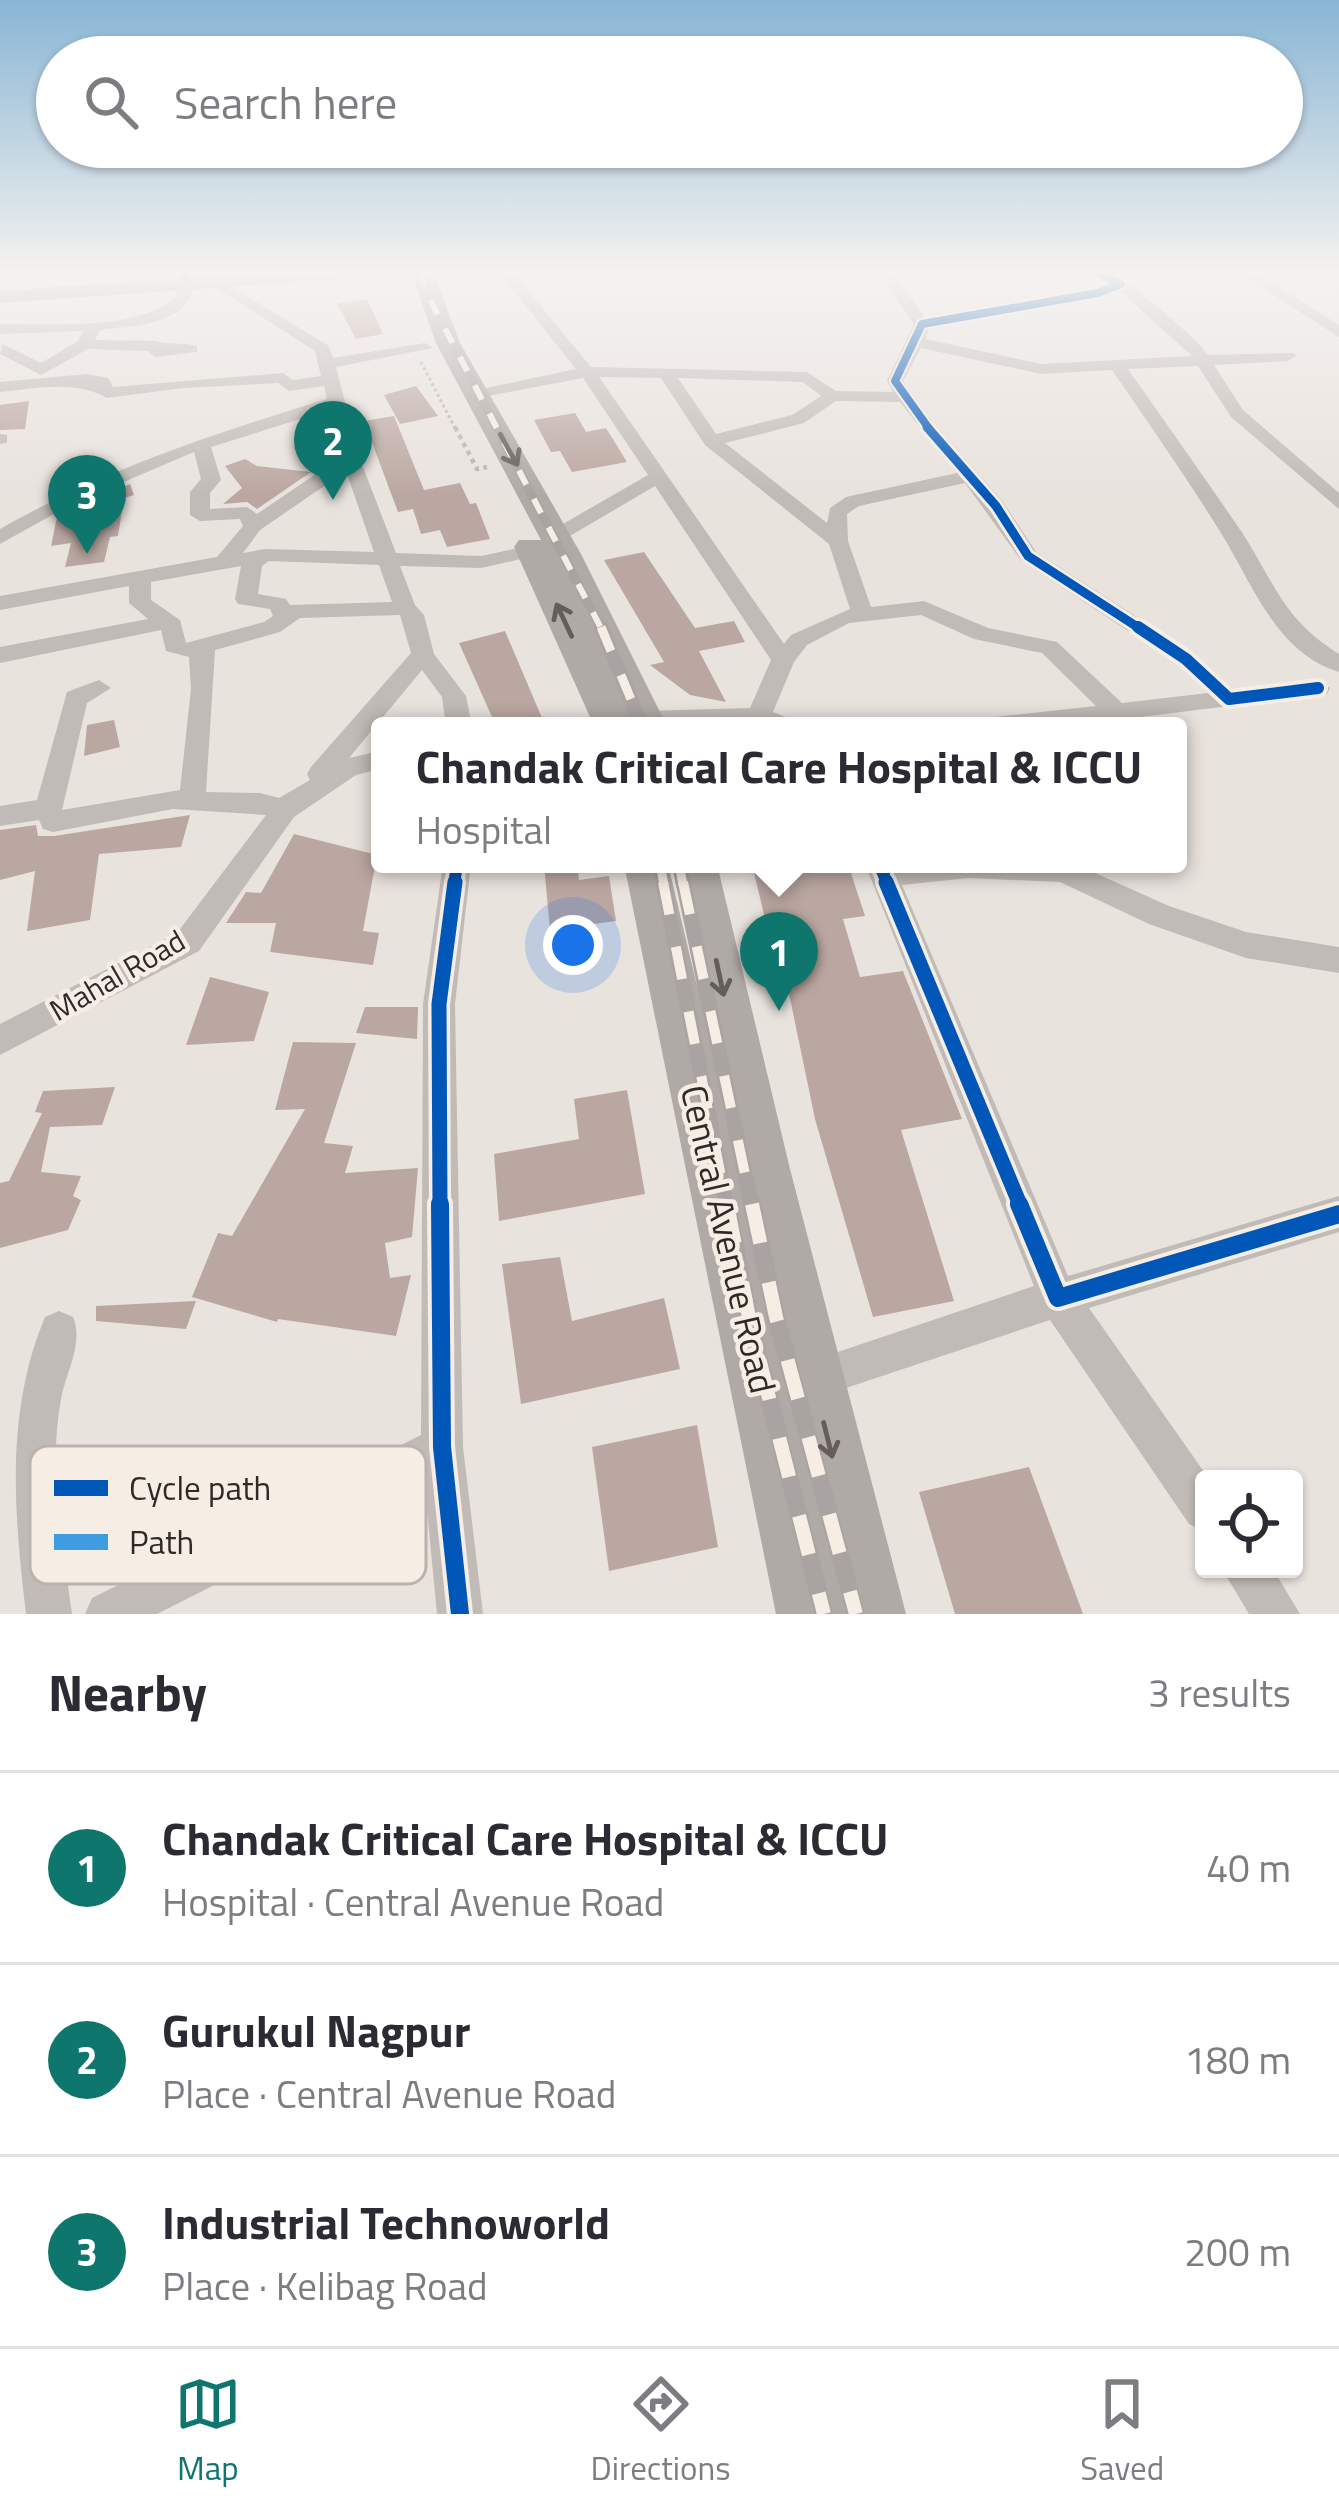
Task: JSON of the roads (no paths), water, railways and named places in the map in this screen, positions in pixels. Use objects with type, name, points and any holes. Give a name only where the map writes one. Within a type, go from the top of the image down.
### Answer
[{"type":"main road","points":[[424,345],[488,467],[544,544]]},
{"type":"main road","points":[[449,345],[478,395],[621,717]]},
{"type":"main road","name":"Central Avenue Road","points":[[648,873],[812,1614]]},
{"type":"main road","points":[[697,873],[870,1614]]},
{"type":"street","points":[[7,345],[41,370],[83,345]]},
{"type":"street","points":[[131,345],[155,346],[155,352],[191,349]]},
{"type":"street","points":[[317,345],[323,349],[351,459],[406,608],[413,614],[423,655],[454,696],[458,717]]},
{"type":"street","points":[[565,345],[783,660]]},
{"type":"street","points":[[912,345],[895,381],[1028,556],[1186,659],[1229,699]]},
{"type":"street","points":[[948,345],[976,358],[1041,369],[1288,356]]},
{"type":"street","points":[[1193,345],[1237,413],[1339,503]]},
{"type":"street","points":[[0,538],[89,489],[201,444],[332,382],[426,350]]},
{"type":"street","points":[[1117,365],[1235,538],[1247,570],[1306,646],[1339,664]]},
{"type":"street","points":[[478,395],[586,372],[807,377],[832,395],[905,397]]},
{"type":"street","points":[[667,374],[711,441],[838,541]]},
{"type":"street","points":[[0,387],[87,379],[88,384],[102,382],[107,393],[283,378],[289,386],[332,382]]},
{"type":"street","points":[[711,441],[798,419],[832,395]]},
{"type":"street","points":[[201,444],[211,480],[200,492],[200,515],[247,514],[254,526]]},
{"type":"street","points":[[225,561],[254,526],[351,459]]},
{"type":"street","points":[[863,615],[838,541],[837,512],[853,501],[970,476]]},
{"type":"street","points":[[0,603],[265,555],[481,562],[544,544],[656,478]]},
{"type":"street","points":[[265,555],[252,563],[246,599],[278,604],[285,618]]},
{"type":"street","points":[[140,576],[140,603],[168,622],[179,650],[272,627],[306,610],[406,608]]},
{"type":"street","points":[[744,717],[759,716],[783,660],[799,640],[844,617],[924,608],[982,634],[1049,647],[1117,712]]},
{"type":"street","points":[[0,655],[168,622]]},
{"type":"street","points":[[192,802],[200,755],[199,664],[204,647]]},
{"type":"street","points":[[99,688],[76,698],[48,808],[53,822],[172,799],[260,803],[284,810],[338,756],[387,689],[423,655]]},
{"type":"street","points":[[1073,717],[1332,690]]},
{"type":"street","name":"Mahal Road","points":[[0,1040],[188,942],[284,810],[348,768],[371,762]]},
{"type":"street","points":[[0,816],[48,808]]},
{"type":"street","points":[[457,873],[440,1004],[442,1447],[460,1614]]},
{"type":"street","points":[[883,873],[1058,1298],[1195,1496]]},
{"type":"street","points":[[1065,873],[1159,916],[1246,945],[1339,960]]},
{"type":"street","points":[[813,1378],[1339,1214]]},
{"type":"street","points":[[38,1446],[40,1402],[59,1331]]},
{"type":"street","points":[[426,1455],[442,1447]]},
{"type":"street","points":[[1252,1578],[1276,1614]]},
{"type":"street","points":[[46,1584],[50,1614]]},
{"type":"street","points":[[108,1614],[168,1584]]},
{"type":"railway","points":[[454,345],[602,630]]},
{"type":"railway","points":[[601,627],[638,717]]},
{"type":"railway","points":[[662,873],[664,885]]},
{"type":"railway","points":[[681,873],[683,885]]},
{"type":"railway","points":[[663,882],[727,1207]]},
{"type":"railway","points":[[683,882],[752,1207]]},
{"type":"railway","points":[[727,1204],[750,1323],[824,1614]]},
{"type":"railway","points":[[752,1204],[776,1317],[856,1614]]},
{"type":"place","name":"Gurukul Nagpur","points":[[333,500]]},
{"type":"place","name":"Industrial Technoworld","points":[[87,554]]},
{"type":"place","name":"Chandak Critical Care Hospital & ICCU","points":[[779,1011]]}]
